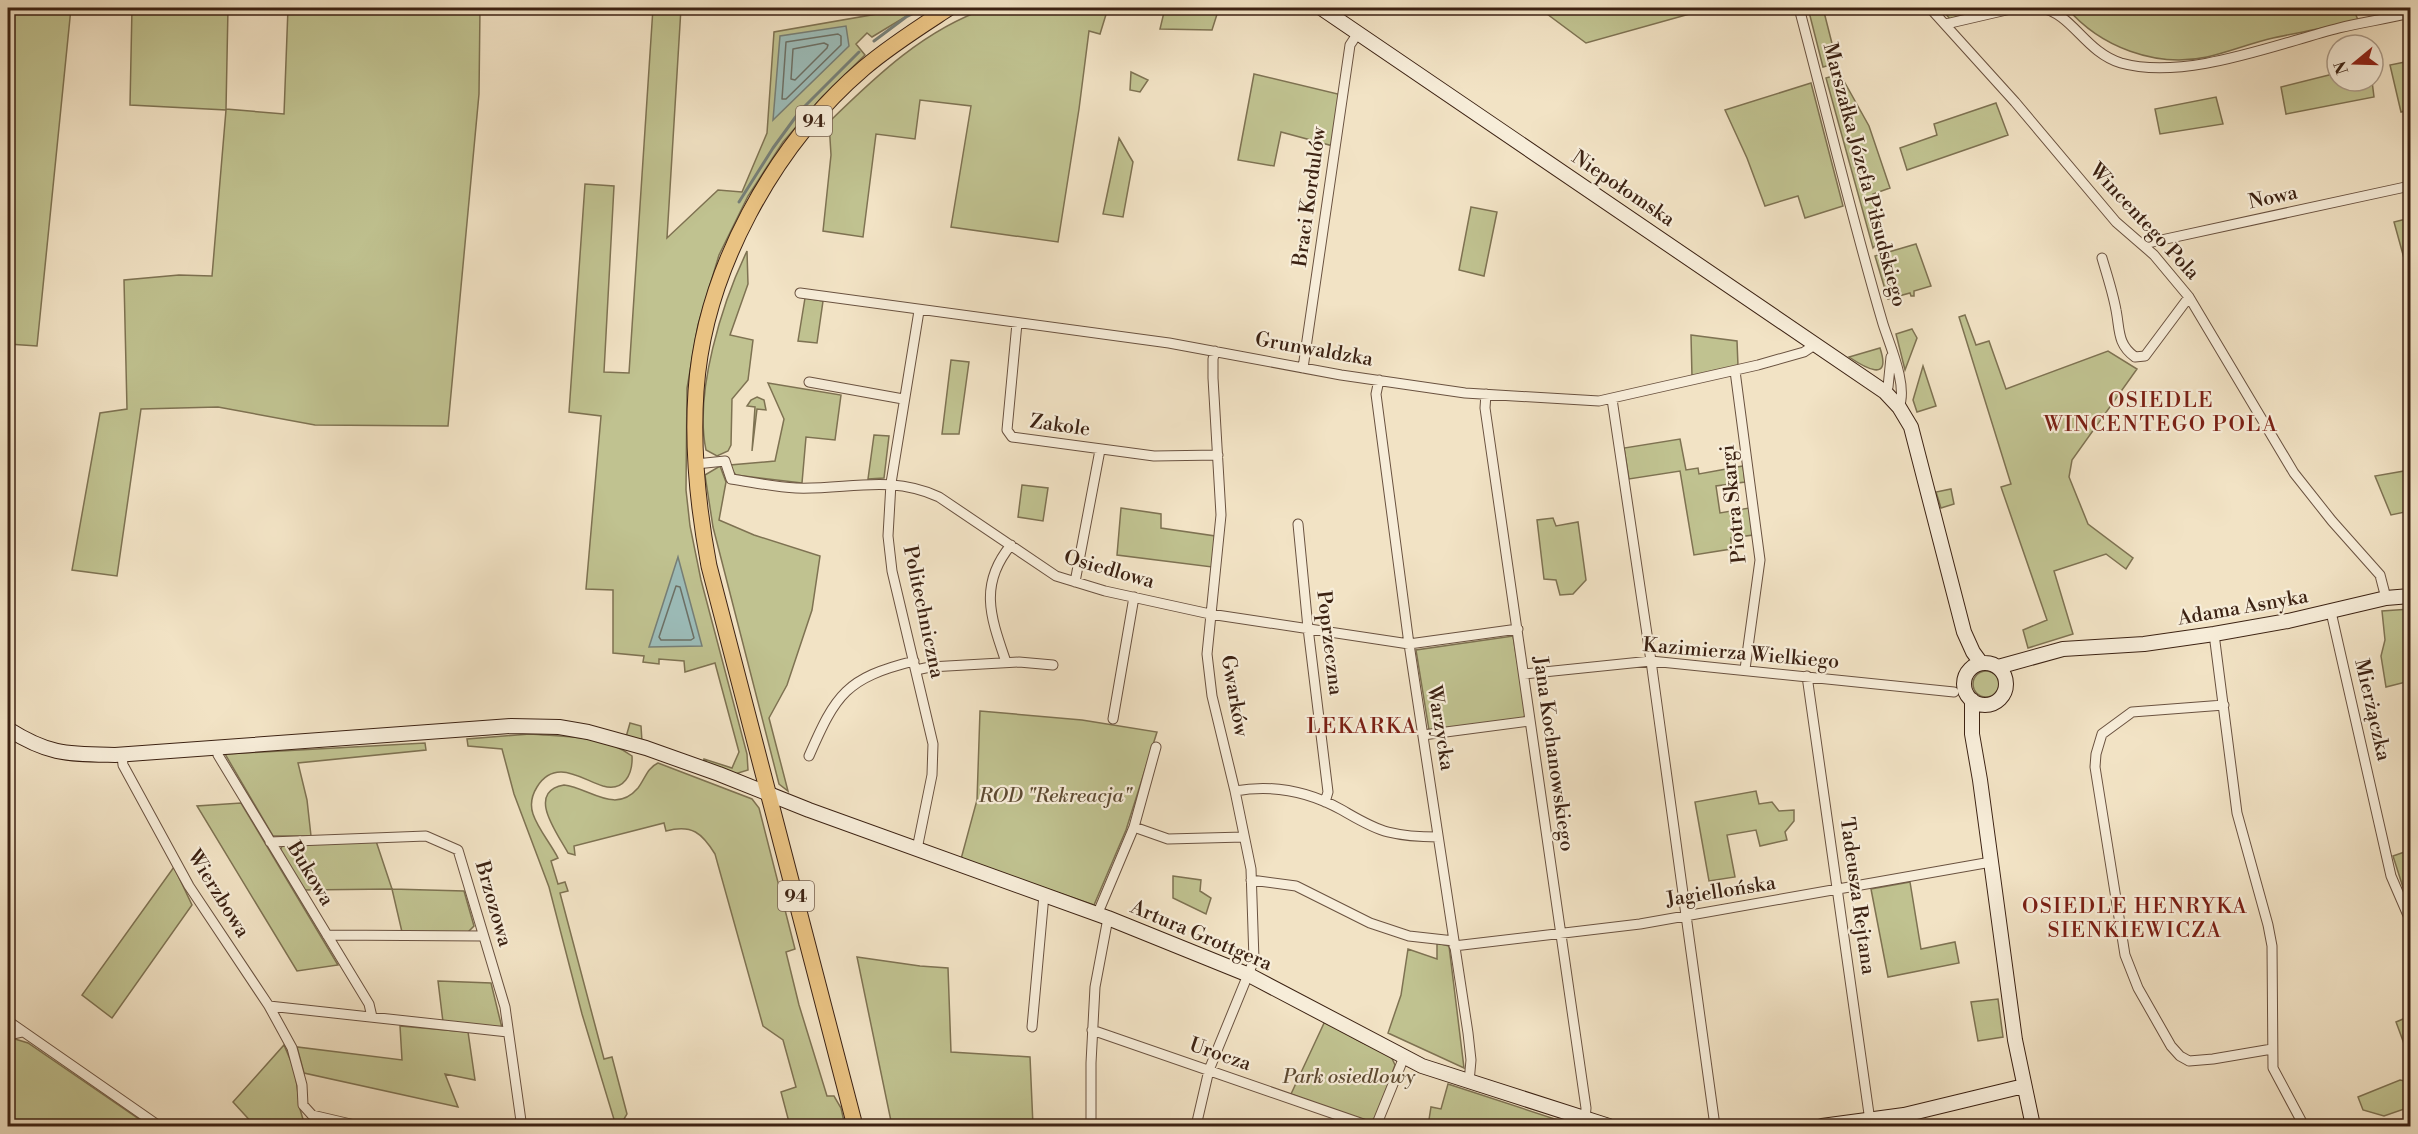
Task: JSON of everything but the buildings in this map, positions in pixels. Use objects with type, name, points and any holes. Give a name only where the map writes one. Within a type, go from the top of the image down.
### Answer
[{"type":"main road","name":"Niepołomska","points":[[1321,8],[1816,344],[1885,392],[1899,407]]},
{"type":"main road","name":"94","points":[[855,1126],[709,566],[699,512],[696,464],[696,390],[702,346],[713,304],[741,229],[787,153],[834,96],[894,44],[948,9]]},
{"type":"main road","name":"Marszałka Józefa Piłsudskiego","points":[[1899,407],[1911,427],[1968,643],[1981,663]]},
{"type":"main road","name":"Marszałka Józefa Piłsudskiego","points":[[1953,587],[1958,634],[1969,670]]},
{"type":"main road","name":"Adama Asnyka","points":[[1998,667],[2049,652],[2144,644],[2214,634],[2331,612],[2386,598],[2410,596]]},
{"type":"main road","name":"Adama Asnyka","points":[[2006,680],[2037,662],[2080,649]]},
{"type":"main road","points":[[1979,771],[1982,717],[1989,705],[2003,696],[2006,680],[1998,667],[1981,663],[1969,670],[1965,676],[1965,690],[1977,704],[1989,705]]},
{"type":"main road","points":[[1972,700],[1972,734],[2014,1032],[2033,1126]]},
{"type":"main road","name":"Artura Grottgera","points":[[8,729],[30,743],[73,755],[122,755],[217,749],[502,727],[559,727],[588,732],[646,748],[1102,916],[1249,975],[1431,1070],[1609,1126]]},
{"type":"main road","points":[[1822,1126],[1904,1115],[2024,1086]]},
{"type":"street","name":"Marszałka Józefa Piłsudskiego","points":[[1799,8],[1891,352],[1902,383],[1903,399],[1899,407]]},
{"type":"street","name":"Wincentego Pola","points":[[1930,8],[2116,222],[2143,244],[2189,297],[2294,473],[2332,521],[2380,575],[2386,598]]},
{"type":"street","points":[[1946,24],[2015,8]]},
{"type":"street","points":[[2041,8],[2054,10],[2104,56],[2139,67],[2158,68],[2216,61],[2341,27],[2410,13]]},
{"type":"street","name":"Braci Kordulów","points":[[1303,368],[1350,45],[1358,33]]},
{"type":"street","name":"Nowa","points":[[2143,244],[2410,186]]},
{"type":"street","points":[[2102,258],[2117,311],[2119,339],[2126,351],[2135,357],[2145,356],[2189,297]]},
{"type":"street","name":"Grunwaldzka","points":[[801,293],[1215,351],[1379,380],[1486,394],[1599,401],[1735,371],[1804,352],[1816,344]]},
{"type":"street","name":"Politechniczna","points":[[917,849],[934,759],[930,729],[889,554],[891,483],[919,311]]},
{"type":"street","name":"Zakole","points":[[1017,324],[1007,430],[1012,437],[1154,456],[1218,455]]},
{"type":"street","name":"Gwarków","points":[[1196,1126],[1209,1070],[1254,960],[1251,880],[1235,791],[1210,684],[1207,641],[1221,515],[1213,378],[1215,351]]},
{"type":"street","name":"Marszałka Józefa Piłsudskiego","points":[[1885,392],[1888,387],[1891,352]]},
{"type":"street","name":"Piotra Skargi","points":[[1735,371],[1760,560],[1745,669]]},
{"type":"street","name":"Warzycka","points":[[1379,380],[1376,394],[1409,644],[1471,1060],[1469,1082]]},
{"type":"street","points":[[809,382],[903,399]]},
{"type":"street","name":"Jana Kochanowskiego","points":[[1486,394],[1485,408],[1586,1108],[1585,1119]]},
{"type":"street","points":[[1612,399],[1651,661],[1715,1126]]},
{"type":"street","points":[[1075,582],[1100,450]]},
{"type":"street","name":"Osiedlowa","points":[[696,464],[725,461],[731,479],[796,488],[891,483],[917,488],[939,497],[1056,576],[1210,614],[1409,644],[1518,629]]},
{"type":"street","name":"Poprzeczna","points":[[1298,524],[1328,792],[1325,802]]},
{"type":"street","points":[[1006,662],[989,605],[996,567],[1011,544]]},
{"type":"street","points":[[1113,719],[1134,597]]},
{"type":"street","name":"Mierżączka","points":[[2331,612],[2390,868],[2410,920]]},
{"type":"street","points":[[2214,634],[2237,813],[2272,946],[2273,1068],[2304,1126]]},
{"type":"street","name":"Kazimierza Wielkiego","points":[[1524,674],[1651,661],[1954,692]]},
{"type":"street","points":[[809,756],[826,717],[846,690],[870,674],[915,666],[1006,662],[1053,665]]},
{"type":"street","name":"Tadeusza Rejtana","points":[[1807,676],[1870,1121]]},
{"type":"street","points":[[2224,705],[2132,712],[2102,734],[2096,754],[2096,767],[2125,955],[2138,988],[2171,1046],[2180,1056],[2189,1060],[2213,1059],[2272,1049]]},
{"type":"street","points":[[1423,735],[1530,721]]},
{"type":"street","points":[[1091,1126],[1092,1030],[1102,916],[1134,827],[1156,747]]},
{"type":"street","name":"Bukowa","points":[[217,749],[218,755],[369,1004],[372,1017]]},
{"type":"street","name":"Wierzbowa","points":[[122,755],[123,765],[189,886],[269,1006],[292,1048],[302,1085],[303,1105],[312,1115],[359,1126]]},
{"type":"street","points":[[1235,791],[1276,788],[1312,795],[1386,832],[1416,837],[1438,837]]},
{"type":"street","points":[[1134,827],[1168,839],[1244,837]]},
{"type":"street","name":"Brzozowa","points":[[270,842],[426,837],[458,849],[505,1006],[521,1120]]},
{"type":"street","name":"Jagiellońska","points":[[1251,880],[1296,886],[1370,923],[1409,936],[1454,944],[1640,924],[1991,862]]},
{"type":"street","points":[[1032,1026],[1044,895]]},
{"type":"street","points":[[327,935],[483,936]]},
{"type":"street","points":[[269,1006],[507,1032]]},
{"type":"street","points":[[8,1021],[159,1126]]},
{"type":"street","name":"Urocza","points":[[1092,1030],[1369,1126]]},
{"type":"street","points":[[8,1035],[22,1032]]},
{"type":"street","points":[[1376,1126],[1404,1057]]},
{"type":"green space","points":[[8,8],[71,8],[37,346],[8,344]]},
{"type":"green space","points":[[132,8],[228,8],[226,109],[284,114],[288,8],[480,8],[479,94],[448,426],[315,425],[218,407],[141,409],[117,576],[72,570],[100,413],[127,409],[124,280],[179,275],[212,276],[226,110],[130,105]]},
{"type":"green space","points":[[653,8],[681,8],[667,238],[718,190],[742,192],[767,133],[774,32],[888,12],[888,8],[920,8],[872,37],[867,33],[856,44],[865,55],[822,97],[783,142],[748,196],[719,255],[698,325],[687,388],[686,490],[690,526],[701,580],[747,754],[748,770],[735,774],[703,765],[704,759],[732,768],[739,752],[715,663],[685,672],[684,661],[659,659],[659,664],[643,662],[644,656],[613,653],[613,590],[586,589],[601,416],[569,412],[585,184],[614,186],[604,372],[629,373]]},
{"type":"green space","points":[[988,8],[1108,8],[1100,34],[1089,31],[1058,242],[951,227],[971,106],[920,100],[915,139],[876,134],[863,237],[823,231],[831,155],[829,122],[883,71],[922,41],[965,17]]},
{"type":"green space","points":[[1165,8],[1219,8],[1212,30],[1160,29]]},
{"type":"green space","points":[[1539,8],[1711,8],[1586,43]]},
{"type":"green space","points":[[1808,8],[1823,8],[1837,63],[1823,67]]},
{"type":"green space","points":[[1969,8],[1969,13],[1950,19],[1943,11]]},
{"type":"green space","points":[[2067,8],[2353,8],[2358,20],[2273,38],[2207,57],[2188,60],[2149,57],[2112,44],[2080,22]]},
{"type":"green space","points":[[2410,61],[2410,110],[2401,112],[2390,65]]},
{"type":"green space","points":[[1131,72],[1148,80],[1140,92],[1130,90]]},
{"type":"green space","points":[[1254,74],[1342,95],[1333,146],[1281,132],[1274,166],[1238,160]]},
{"type":"green space","points":[[1840,74],[1869,126],[1890,188],[1873,194],[1878,242],[1873,248],[1826,78]]},
{"type":"green space","points":[[2325,76],[2325,93],[2374,93],[2374,97],[2286,114],[2281,87]]},
{"type":"green space","points":[[1811,83],[1843,206],[1805,218],[1798,196],[1765,206],[1747,158],[1725,110]]},
{"type":"green space","points":[[2216,97],[2223,124],[2160,134],[2155,109]]},
{"type":"green space","points":[[1996,103],[2008,135],[1907,170],[1900,148],[1937,135],[1934,124]]},
{"type":"green space","points":[[1119,138],[1133,162],[1123,217],[1103,214]]},
{"type":"green space","points":[[1471,207],[1497,212],[1484,276],[1459,270]]},
{"type":"green space","points":[[2410,218],[2410,280],[2394,222]]},
{"type":"green space","points":[[1916,244],[1931,286],[1914,291],[1914,296],[1910,293],[1888,299],[1875,256]]},
{"type":"green space","points":[[747,251],[748,284],[730,335],[753,340],[748,380],[732,399],[731,445],[728,451],[717,456],[706,450],[703,427],[707,376],[728,296]]},
{"type":"green space","points":[[805,298],[823,301],[817,343],[798,341]]},
{"type":"green space","points":[[1965,315],[1976,345],[1989,341],[2006,389],[2108,351],[2137,369],[2072,460],[2069,477],[2088,524],[2133,558],[2126,569],[2106,554],[2054,571],[2073,634],[2028,648],[2023,630],[2047,620],[2001,487],[2011,484],[1959,317]]},
{"type":"green space","points":[[1912,329],[1917,338],[1905,370],[1896,334]]},
{"type":"green space","points":[[1691,335],[1737,341],[1738,366],[1692,377]]},
{"type":"green space","points":[[1880,348],[1883,359],[1879,369],[1869,368],[1849,357]]},
{"type":"green space","points":[[951,360],[969,362],[959,434],[942,434]]},
{"type":"green space","points":[[1923,366],[1936,406],[1917,412],[1913,400]]},
{"type":"green space","points":[[768,383],[841,395],[835,440],[806,437],[802,483],[736,475],[730,468],[730,465],[775,461],[784,419]]},
{"type":"green space","points":[[757,397],[764,400],[766,410],[757,409],[752,451],[755,407],[747,406]]},
{"type":"green space","points":[[874,435],[889,436],[884,478],[868,479]]},
{"type":"green space","points":[[1680,439],[1686,470],[1698,468],[1699,474],[1743,466],[1745,482],[1716,486],[1720,513],[1749,508],[1753,535],[1731,538],[1731,549],[1694,555],[1680,471],[1629,479],[1624,448]]},
{"type":"green space","points":[[720,466],[726,482],[719,520],[754,535],[820,556],[812,610],[787,685],[769,718],[788,791],[779,784],[713,527],[705,475]]},
{"type":"green space","points":[[2410,470],[2410,511],[2391,515],[2375,476]]},
{"type":"green space","points":[[1022,485],[1048,488],[1043,521],[1018,517]]},
{"type":"green space","points":[[1951,489],[1954,504],[1941,508],[1936,492]]},
{"type":"green space","points":[[1121,508],[1161,514],[1161,528],[1215,536],[1212,567],[1117,555]]},
{"type":"green space","points":[[1553,518],[1556,526],[1578,522],[1586,580],[1573,594],[1560,595],[1556,580],[1544,579],[1537,520]]},
{"type":"green space","points":[[2410,609],[2410,681],[2386,687],[2381,656],[2385,640],[2382,611]]},
{"type":"green space","points":[[1513,636],[1526,714],[1522,719],[1429,730],[1416,650]]},
{"type":"green space","points":[[1986,671],[1995,675],[1999,684],[1995,693],[1986,697],[1977,693],[1973,684],[1977,675]]},
{"type":"green space","name":"ROD \"Rekreacja\"","points":[[980,711],[1082,720],[1157,732],[1126,830],[1094,905],[961,859],[977,800]]},
{"type":"green space","points":[[630,723],[641,726],[642,742],[626,737]]},
{"type":"green space","points":[[530,734],[597,741],[621,749],[632,756],[629,775],[622,784],[603,786],[560,772],[544,778],[537,787],[532,804],[535,820],[558,858],[551,861],[558,884],[565,882],[568,891],[560,893],[604,1059],[612,1057],[627,1114],[620,1126],[616,1126],[582,1014],[549,887],[514,794],[502,749],[468,746],[467,739]]},
{"type":"green space","points":[[425,743],[426,750],[298,763],[307,800],[311,836],[273,836],[225,754]]},
{"type":"green space","points":[[658,763],[752,799],[759,808],[795,949],[786,952],[799,1005],[827,1096],[834,1096],[841,1108],[845,1126],[790,1126],[781,1092],[796,1087],[783,1040],[763,1026],[715,854],[706,841],[690,830],[666,831],[664,823],[574,846],[575,855],[568,853],[552,825],[545,805],[547,796],[553,789],[564,785],[602,798],[620,799],[629,796],[638,788],[649,771]]},
{"type":"green space","points":[[1756,791],[1759,804],[1772,802],[1779,811],[1794,810],[1794,821],[1785,832],[1787,840],[1760,846],[1756,830],[1727,835],[1735,877],[1709,881],[1695,802]]},
{"type":"green space","points":[[241,803],[338,965],[297,971],[197,806]]},
{"type":"green space","points":[[376,841],[392,889],[303,890],[280,851],[282,846]]},
{"type":"green space","points":[[2410,850],[2410,898],[2407,900],[2393,856]]},
{"type":"green space","points":[[174,867],[192,905],[112,1018],[82,995]]},
{"type":"green space","points":[[1173,876],[1201,880],[1200,891],[1211,898],[1206,914],[1173,898]]},
{"type":"green space","points":[[1910,882],[1921,949],[1955,942],[1959,963],[1888,977],[1871,889]]},
{"type":"green space","points":[[392,889],[464,891],[474,926],[467,933],[402,932]]},
{"type":"green space","points":[[1437,943],[1449,946],[1464,1068],[1388,1033],[1401,995],[1408,949],[1437,959]]},
{"type":"green space","points":[[857,957],[948,968],[951,1052],[1030,1057],[1033,1126],[892,1126]]},
{"type":"green space","points":[[438,981],[491,983],[502,1028],[443,1022]]},
{"type":"green space","points":[[1998,999],[2003,1037],[1978,1041],[1971,1002]]},
{"type":"green space","points":[[2410,1016],[2410,1048],[2406,1049],[2396,1022]]},
{"type":"green space","name":"Park osiedlowy","points":[[1325,1021],[1361,1042],[1390,1054],[1395,1065],[1377,1116],[1370,1122],[1346,1116],[1291,1094]]},
{"type":"green space","points":[[400,1026],[468,1032],[475,1080],[445,1074],[458,1107],[304,1073],[297,1047],[402,1060]]},
{"type":"green space","points":[[15,1039],[28,1043],[149,1126],[31,1126],[30,1124],[13,1126],[11,1115],[8,1116],[8,1040]]},
{"type":"green space","points":[[284,1045],[295,1071],[300,1109],[305,1126],[255,1126],[233,1102]]},
{"type":"green space","points":[[2400,1080],[2410,1082],[2410,1107],[2384,1116],[2363,1110],[2358,1097]]},
{"type":"green space","points":[[1448,1084],[1577,1126],[1428,1126],[1431,1107],[1441,1109]]},
{"type":"water","points":[[846,26],[849,46],[773,120],[780,36]]},
{"type":"water","points":[[678,557],[702,646],[649,647]]},
{"type":"waterway","points":[[874,41],[906,17],[924,8]]},
{"type":"waterway","points":[[739,202],[773,148],[800,111],[859,52]]},
{"type":"district","name":"OSIEDLE WINCENTEGO POLA","points":[[2161,413]]},
{"type":"district","name":"LEKARKA","points":[[1362,727]]},
{"type":"district","name":"OSIEDLE HENRYKA SIENKIEWICZA","points":[[2135,919]]}]
